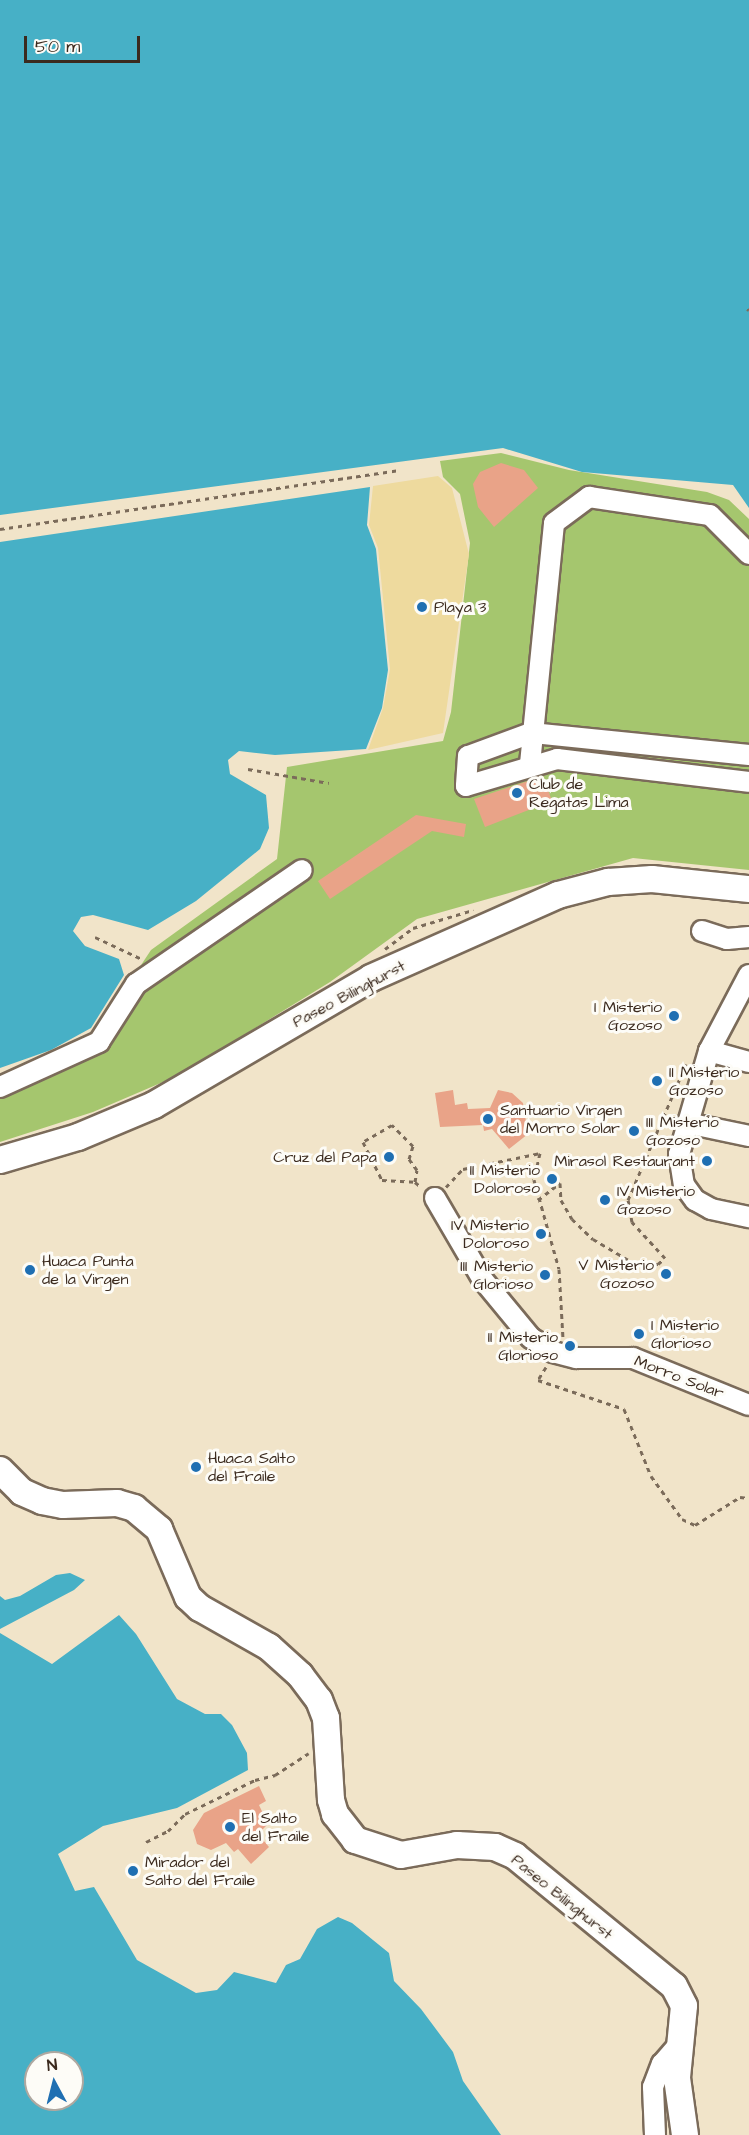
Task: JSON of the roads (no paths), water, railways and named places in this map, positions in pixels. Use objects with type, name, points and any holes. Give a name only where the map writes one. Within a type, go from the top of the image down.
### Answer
[{"type":"main road","name":"Paseo Bilinghurst","points":[[0,1160],[78,1137],[154,1105],[371,978],[558,895],[608,882],[652,879],[749,890]]},
{"type":"main road","name":"Paseo Bilinghurst","points":[[0,1470],[22,1492],[42,1501],[63,1505],[117,1503],[145,1516],[159,1529],[188,1597],[200,1608],[268,1647],[300,1675],[319,1700],[328,1736],[328,1776],[335,1814],[355,1840],[401,1855],[477,1844],[514,1856],[674,1986],[684,2006],[678,2088],[685,2135]]},
{"type":"street","points":[[530,764],[531,733],[554,524],[560,518],[589,497],[710,515],[749,554]]},
{"type":"street","points":[[749,755],[531,733],[468,756],[466,786],[530,764],[557,759],[749,782]]},
{"type":"street","points":[[499,744],[499,775]]},
{"type":"street","points":[[0,1087],[99,1042],[136,984],[163,969],[302,870]]},
{"type":"street","points":[[702,931],[727,939],[749,937]]},
{"type":"street","points":[[749,975],[700,1053],[679,1154],[684,1185],[695,1200],[711,1209],[749,1217]]},
{"type":"street","points":[[700,1053],[749,1062]]},
{"type":"street","points":[[687,1123],[749,1136]]},
{"type":"street","name":"Morro Solar","points":[[435,1198],[496,1295],[531,1338],[553,1352],[576,1358],[633,1358],[749,1405]]},
{"type":"street","points":[[655,2135],[653,2087],[662,2064],[680,2043]]},
{"type":"water","points":[[0,0],[749,0],[749,508],[733,485],[582,472],[503,448],[0,515]]},
{"type":"water","points":[[370,487],[367,525],[376,549],[388,670],[382,708],[366,749],[275,755],[239,751],[228,760],[230,774],[266,795],[269,828],[260,849],[196,901],[148,930],[93,915],[81,917],[73,931],[85,946],[119,959],[124,975],[91,1028],[51,1050],[0,1068],[0,542]]},
{"type":"water","points":[[70,1573],[85,1580],[74,1590],[0,1629],[0,1596],[5,1600],[20,1596],[56,1575]]},
{"type":"water","points":[[119,1615],[136,1634],[177,1699],[205,1714],[221,1714],[232,1725],[247,1753],[248,1770],[177,1808],[103,1826],[58,1854],[75,1891],[94,1887],[137,1960],[196,1993],[217,1990],[234,1972],[276,1983],[286,1965],[300,1959],[317,1929],[338,1917],[352,1923],[389,1953],[394,1981],[421,2009],[453,2052],[463,2081],[501,2135],[0,2135],[0,1633],[52,1664]]},
{"type":"place","name":"Playa 3","points":[[422,607]]},
{"type":"place","name":"Club de Regatas Lima","points":[[517,793]]},
{"type":"place","name":"I Misterio Gozoso","points":[[674,1016]]},
{"type":"place","name":"II Misterio Gozoso","points":[[657,1081]]},
{"type":"place","name":"Santuario Virgen del Morro Solar","points":[[488,1119]]},
{"type":"place","name":"III Misterio Gozoso","points":[[634,1131]]},
{"type":"place","name":"Cruz del Papa","points":[[389,1157]]},
{"type":"place","name":"Mirasol Restaurant","points":[[707,1161]]},
{"type":"place","name":"II Misterio Doloroso","points":[[552,1179]]},
{"type":"place","name":"IV Misterio Gozoso","points":[[605,1200]]},
{"type":"place","name":"IV Misterio Doloroso","points":[[541,1234]]},
{"type":"place","name":"Huaca Punta de la Virgen","points":[[30,1270]]},
{"type":"place","name":"V Misterio Gozoso","points":[[666,1274]]},
{"type":"place","name":"III Misterio Glorioso","points":[[545,1275]]},
{"type":"place","name":"I Misterio Glorioso","points":[[639,1334]]},
{"type":"place","name":"II Misterio Glorioso","points":[[570,1346]]},
{"type":"place","name":"Huaca Salto del Fraile","points":[[196,1467]]},
{"type":"place","name":"El Salto del Fraile","points":[[230,1827]]},
{"type":"place","name":"Mirador del Salto del Fraile","points":[[133,1871]]}]
